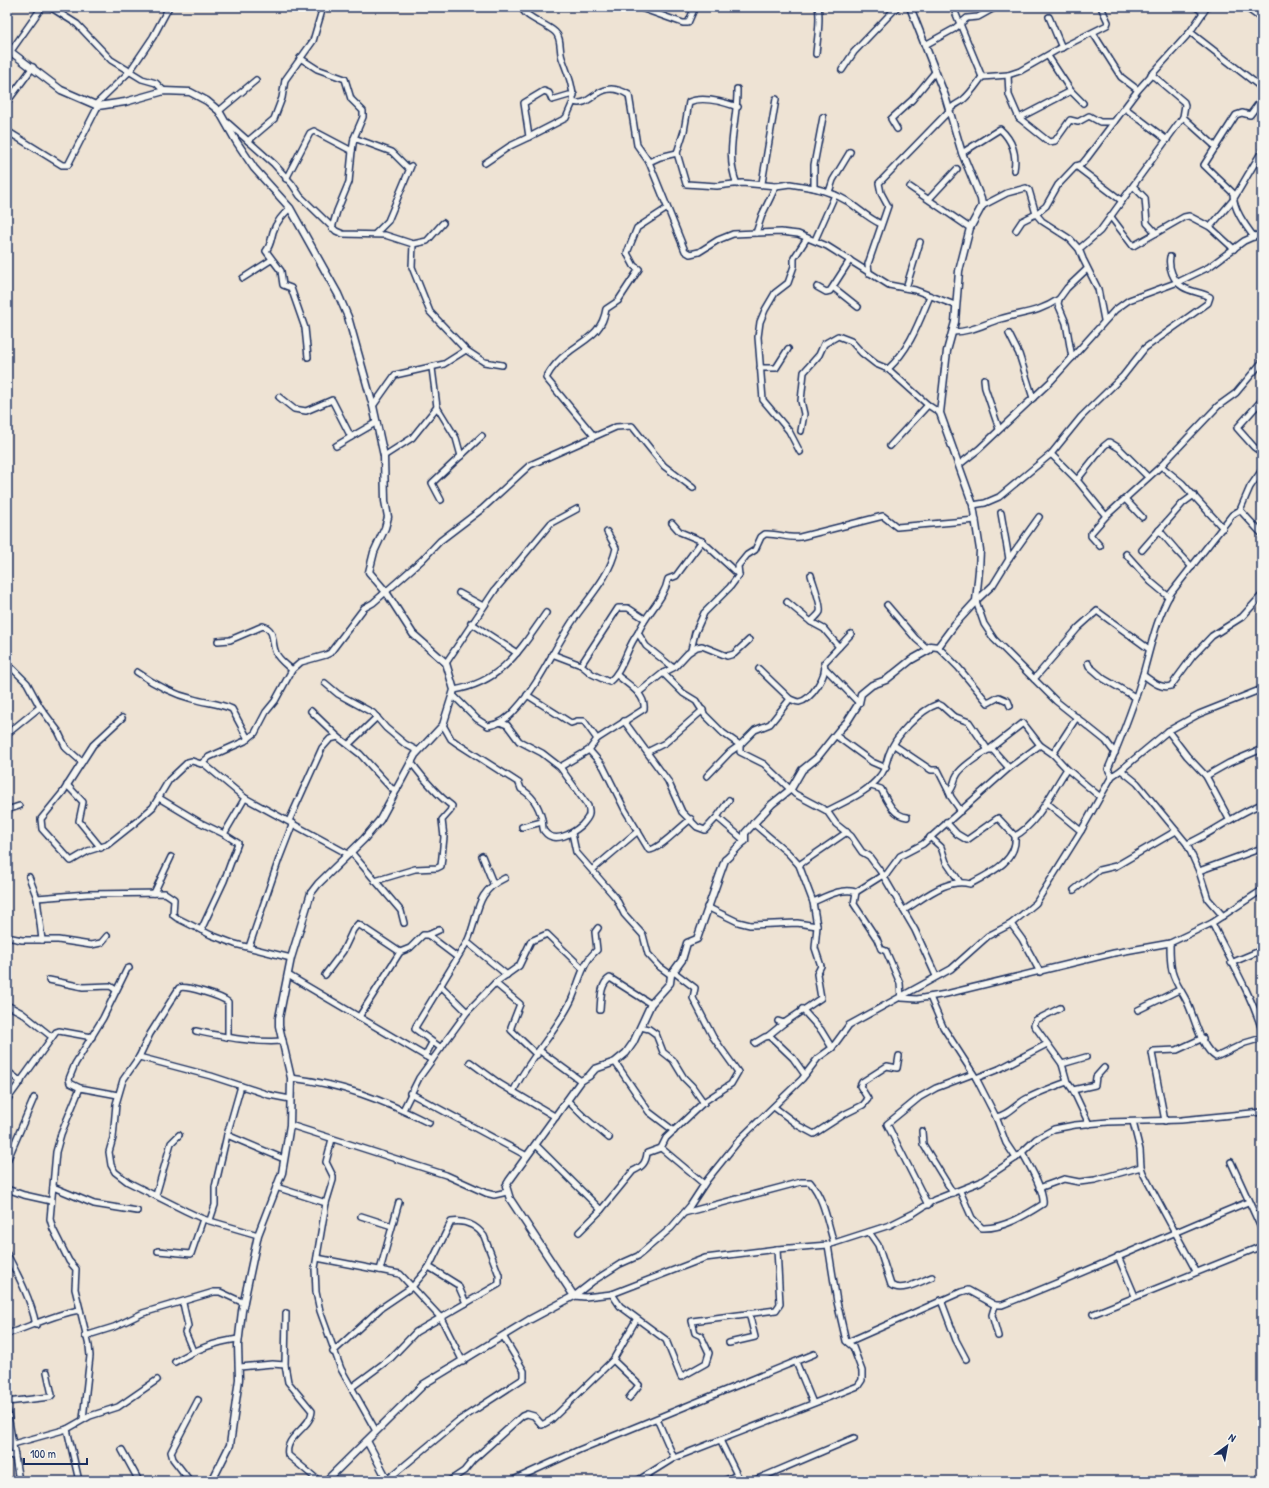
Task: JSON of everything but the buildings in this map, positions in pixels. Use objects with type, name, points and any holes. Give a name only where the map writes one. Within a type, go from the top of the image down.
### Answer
[{"type":"street","points":[[42,7],[9,50],[69,94],[97,106],[125,102],[164,91],[190,92],[207,101],[219,111],[236,141],[254,168],[290,208],[338,294],[348,317],[373,406],[384,456],[385,501],[388,517],[385,528],[374,552],[369,572],[386,592],[413,634],[446,663],[454,693],[483,724],[488,726],[502,723],[516,710],[527,695],[574,619],[596,591],[607,572],[616,548],[607,532]]},
{"type":"street","points":[[50,7],[77,24],[111,60],[142,79],[156,83],[164,91]]},
{"type":"street","points":[[7,131],[62,165],[68,165],[97,106],[130,71],[153,37],[169,7]]},
{"type":"street","points":[[248,141],[274,119],[282,98],[286,80],[313,41],[323,7]]},
{"type":"street","points":[[485,163],[510,146],[566,118],[573,102],[574,95],[567,68],[562,58],[559,38],[556,32],[525,13],[522,7]]},
{"type":"street","points":[[638,7],[683,23],[688,22],[691,19],[695,7]]},
{"type":"street","points":[[816,54],[817,23],[820,16],[818,7]]},
{"type":"street","points":[[842,70],[854,52],[897,7]]},
{"type":"street","points":[[910,7],[946,96],[962,153],[981,199],[982,206]]},
{"type":"street","points":[[952,7],[982,77]]},
{"type":"street","points":[[926,45],[967,18],[978,18],[996,7]]},
{"type":"street","points":[[869,273],[868,264],[888,206],[880,193],[879,183],[949,111],[952,106],[962,101],[970,93],[982,77],[1008,75],[1020,71],[1107,25],[1108,22],[1101,7]]},
{"type":"street","points":[[1196,7],[1203,12]]},
{"type":"street","points":[[1016,230],[1022,221],[1036,214],[1046,206],[1058,185],[1076,166],[1082,164],[1138,90],[1190,32],[1207,7]]},
{"type":"street","points":[[1245,7],[1262,19]]},
{"type":"street","points":[[1049,17],[1062,48]]},
{"type":"street","points":[[1190,32],[1262,88]]},
{"type":"street","points":[[1093,33],[1119,74],[1138,90]]},
{"type":"street","points":[[1048,56],[1071,91],[1082,103]]},
{"type":"street","points":[[300,58],[317,69],[345,78],[351,100],[363,111],[363,117],[354,138],[350,176],[332,228]]},
{"type":"street","points":[[7,102],[33,67]]},
{"type":"street","points":[[898,129],[891,119],[912,100],[935,72]]},
{"type":"street","points":[[1079,249],[1100,232],[1183,117],[1186,105],[1184,102],[1151,74]]},
{"type":"street","points":[[1008,75],[1009,95],[1019,118],[1044,140],[1052,142],[1070,120],[1078,122],[1090,116],[1100,122],[1114,122]]},
{"type":"street","points":[[219,111],[256,80]]},
{"type":"street","points":[[573,102],[582,103],[608,88],[622,90],[629,95],[636,145],[649,162],[666,209],[686,251],[690,254],[699,252],[718,240],[733,234],[781,232],[815,240],[890,285],[906,288],[955,306]]},
{"type":"street","points":[[737,89],[738,107],[732,128],[733,173],[737,184]]},
{"type":"street","points":[[529,137],[524,102],[544,91],[549,92],[552,100],[574,95]]},
{"type":"street","points":[[1019,118],[1071,91]]},
{"type":"street","points":[[762,183],[776,98]]},
{"type":"street","points":[[1254,237],[1237,211],[1233,200],[1234,193],[1204,165],[1236,115],[1239,113],[1250,115],[1262,99]]},
{"type":"street","points":[[738,107],[712,101],[698,100],[689,102],[684,131],[677,153],[686,184],[717,186],[762,183],[776,186],[790,184],[814,188],[835,195],[848,202],[868,218],[881,224]]},
{"type":"street","points":[[1125,108],[1167,140]]},
{"type":"street","points":[[814,188],[814,165],[823,117]]},
{"type":"street","points":[[1183,117],[1216,148]]},
{"type":"street","points":[[225,122],[274,164],[300,196],[332,228],[343,234],[375,234],[413,244],[427,241],[443,223]]},
{"type":"street","points":[[962,153],[1000,128],[1006,134],[1016,154],[1014,170]]},
{"type":"street","points":[[286,179],[310,134],[314,131],[352,151]]},
{"type":"street","points":[[354,138],[392,152],[408,168],[411,166],[388,221],[375,234]]},
{"type":"street","points":[[1210,227],[1233,200],[1262,151]]},
{"type":"street","points":[[829,192],[833,180],[850,152]]},
{"type":"street","points":[[649,162],[660,156],[677,153]]},
{"type":"street","points":[[1076,166],[1122,201]]},
{"type":"street","points":[[929,199],[957,169]]},
{"type":"street","points":[[756,233],[762,215],[776,186]]},
{"type":"street","points":[[1133,186],[1145,198],[1147,223],[1156,233]]},
{"type":"street","points":[[910,187],[970,228]]},
{"type":"street","points":[[1104,320],[1098,289],[1087,269],[1079,249],[1070,239],[1042,221],[1036,214],[1029,190],[1026,188],[1007,193],[982,206],[970,228],[959,271],[953,332],[947,351],[940,413],[974,505],[980,550],[976,601],[984,624],[994,639],[1056,701],[1106,741],[1115,753]]},
{"type":"street","points":[[815,240],[835,195]]},
{"type":"street","points":[[290,208],[281,216],[273,230],[270,246],[266,251],[271,260],[281,271],[283,285],[290,288],[305,328],[308,357]]},
{"type":"street","points":[[594,436],[546,378],[559,360],[598,330],[605,320],[606,309],[618,301],[639,269],[634,266],[627,253],[635,231],[666,209]]},
{"type":"street","points":[[1111,217],[1133,246],[1184,217],[1189,216],[1210,227],[1234,249]]},
{"type":"street","points":[[960,464],[979,449],[1033,398],[1072,358],[1104,320],[1129,300],[1178,282],[1209,266],[1244,241],[1262,233]]},
{"type":"street","points":[[800,452],[789,431],[763,400],[758,337],[760,322],[775,293],[788,282],[794,266],[794,258],[807,238]]},
{"type":"street","points":[[906,288],[920,242]]},
{"type":"street","points":[[413,244],[412,268],[430,312],[466,350],[484,362],[502,365]]},
{"type":"street","points":[[974,505],[985,503],[999,497],[1051,454],[1081,417],[1119,380],[1145,348],[1197,312],[1210,299],[1205,294],[1186,288],[1178,282],[1168,265],[1170,257]]},
{"type":"street","points":[[243,278],[271,260]]},
{"type":"street","points":[[817,287],[826,292],[834,288],[850,260]]},
{"type":"street","points":[[953,332],[964,332],[999,319],[1036,311],[1059,299],[1087,269]]},
{"type":"street","points":[[834,288],[858,307]]},
{"type":"street","points":[[888,369],[900,358],[911,340],[930,296]]},
{"type":"street","points":[[1059,299],[1058,304],[1066,323],[1072,358]]},
{"type":"street","points":[[1009,334],[1019,354],[1033,398]]},
{"type":"street","points":[[801,431],[804,414],[801,401],[804,372],[819,355],[824,344],[838,336],[845,337],[876,364],[888,369],[928,405],[940,413]]},
{"type":"street","points":[[760,368],[776,368],[788,349]]},
{"type":"street","points":[[373,406],[395,375],[432,368],[444,364],[466,350]]},
{"type":"street","points":[[1100,546],[1090,535],[1106,516],[1161,466],[1218,406],[1236,394],[1262,362]]},
{"type":"street","points":[[432,368],[437,407],[456,438],[461,456]]},
{"type":"street","points":[[984,379],[985,388],[999,429]]},
{"type":"street","points":[[279,397],[294,409],[306,411],[332,400],[351,437]]},
{"type":"street","points":[[1262,400],[1237,428],[1254,447],[1262,453]]},
{"type":"street","points":[[890,446],[928,405]]},
{"type":"street","points":[[384,456],[412,438],[437,407]]},
{"type":"street","points":[[336,446],[376,422]]},
{"type":"street","points":[[122,718],[93,745],[67,785],[41,819],[42,829],[71,861],[88,851],[101,848],[136,822],[159,798],[169,780],[188,762],[192,761],[199,764],[203,763],[209,757],[248,739],[255,733],[266,712],[276,701],[292,670],[301,662],[330,653],[364,608],[386,592],[422,560],[440,541],[482,509],[530,465],[616,427],[632,426],[664,466],[693,488]]},
{"type":"street","points":[[441,500],[432,483],[482,436]]},
{"type":"street","points":[[1077,480],[1104,446],[1109,442],[1119,448],[1148,477]]},
{"type":"street","points":[[1051,454],[1077,480],[1106,516]]},
{"type":"street","points":[[1161,466],[1194,495],[1223,528]]},
{"type":"street","points":[[1112,776],[1108,769],[1143,675],[1152,636],[1169,597],[1232,515],[1240,510],[1250,487],[1261,473]]},
{"type":"street","points":[[1142,550],[1183,502],[1194,495]]},
{"type":"street","points":[[1125,499],[1142,517]]},
{"type":"street","points":[[446,663],[483,606],[551,523],[577,509]]},
{"type":"street","points":[[1240,510],[1262,534]]},
{"type":"street","points":[[1001,513],[1009,559]]},
{"type":"street","points":[[638,693],[663,673],[684,659],[691,650],[695,633],[704,613],[730,587],[739,575],[738,566],[747,555],[755,550],[761,537],[765,534],[783,535],[794,538],[883,516],[897,527],[976,520]]},
{"type":"street","points":[[938,647],[954,624],[993,585],[1009,559],[1039,517]]},
{"type":"street","points":[[672,523],[680,532],[702,541],[739,575]]},
{"type":"street","points":[[1159,530],[1177,552],[1192,567]]},
{"type":"street","points":[[552,654],[581,665],[592,674],[609,682],[617,675],[631,642],[638,633],[645,619],[667,589],[668,579],[676,576],[702,541]]},
{"type":"street","points":[[1126,554],[1151,582],[1169,597]]},
{"type":"street","points":[[810,575],[817,591],[820,608],[818,615],[811,622]]},
{"type":"street","points":[[459,593],[483,606]]},
{"type":"street","points":[[1143,675],[1165,688],[1171,686],[1193,656],[1212,636],[1242,617],[1262,595]]},
{"type":"street","points":[[787,602],[811,622],[824,629],[840,647]]},
{"type":"street","points":[[887,606],[916,639],[928,650]]},
{"type":"street","points":[[581,665],[618,608],[628,608],[645,619]]},
{"type":"street","points":[[1034,679],[1078,628],[1097,611],[1149,649]]},
{"type":"street","points":[[454,693],[468,688],[497,673],[508,665],[546,613]]},
{"type":"street","points":[[471,623],[516,653]]},
{"type":"street","points":[[218,641],[230,640],[263,626],[268,627],[272,632],[277,655],[292,670]]},
{"type":"street","points":[[638,633],[646,646],[672,667]]},
{"type":"street","points":[[851,634],[824,663],[826,669],[859,703]]},
{"type":"street","points":[[691,650],[702,646],[727,656],[734,654],[749,640]]},
{"type":"street","points":[[745,841],[745,834],[753,823],[791,789],[802,770],[817,758],[835,735],[848,722],[859,703],[861,694],[872,685],[886,680],[911,660],[928,650],[930,646],[938,647],[958,667],[988,703],[1000,697],[1008,701],[1010,706]]},
{"type":"street","points":[[1088,663],[1089,666],[1104,679],[1135,697]]},
{"type":"street","points":[[13,669],[27,683],[40,707],[58,731],[66,748],[82,762]]},
{"type":"street","points":[[759,669],[790,699],[797,702],[801,701],[817,688],[826,669]]},
{"type":"street","points":[[137,672],[154,684],[170,691],[193,699],[217,703],[232,709],[248,739]]},
{"type":"street","points":[[663,673],[682,693],[696,701],[723,733],[740,745]]},
{"type":"street","points":[[560,767],[589,750],[596,739],[644,709],[645,704],[638,693],[617,675]]},
{"type":"street","points":[[324,683],[338,694],[370,711],[405,744],[418,751]]},
{"type":"street","points":[[326,1481],[424,1384],[463,1362],[529,1320],[574,1296],[592,1282],[620,1264],[638,1256],[671,1228],[740,1139],[806,1074],[818,1058],[832,1048],[849,1025],[951,969],[988,936],[1010,924],[1036,903],[1081,831],[1112,776],[1168,730],[1199,714],[1262,689]]},
{"type":"street","points":[[212,1481],[230,1444],[236,1413],[240,1367],[238,1339],[244,1303],[258,1235],[282,1173],[290,1125],[291,1078],[279,1018],[291,958],[314,889],[380,820],[418,751],[443,726],[454,693]]},
{"type":"street","points":[[527,695],[571,724],[577,720],[584,722],[596,739]]},
{"type":"street","points":[[707,776],[730,752],[740,745],[755,730],[770,724],[790,699]]},
{"type":"street","points":[[827,811],[868,790],[886,768],[889,754],[894,745],[917,716],[938,704],[953,716],[969,722],[990,749],[1009,768]]},
{"type":"street","points":[[7,734],[40,707]]},
{"type":"street","points":[[311,710],[338,737],[349,744],[386,783],[397,790]]},
{"type":"street","points":[[647,752],[665,743],[703,710]]},
{"type":"street","points":[[349,744],[377,717]]},
{"type":"street","points":[[1054,754],[1078,718]]},
{"type":"street","points":[[624,721],[668,781],[682,812],[691,819],[697,827],[705,830],[718,817],[729,800]]},
{"type":"street","points":[[443,726],[451,739],[518,783],[521,789],[529,793],[540,813],[543,830],[555,838],[572,834],[588,818],[590,812],[588,806],[560,767],[542,753],[519,741],[507,725],[502,723]]},
{"type":"street","points":[[949,792],[954,787],[957,775],[972,762],[977,755],[990,749],[1023,723],[1040,745],[1054,754],[1067,769],[1100,796]]},
{"type":"street","points":[[1168,730],[1187,756],[1206,776],[1229,819]]},
{"type":"street","points":[[835,735],[872,762],[886,768]]},
{"type":"street","points":[[249,947],[291,822],[322,748],[330,739],[338,737]]},
{"type":"street","points":[[740,745],[740,752],[764,764],[791,789],[806,800],[827,811],[836,824],[847,832],[884,875],[915,930],[936,976]]},
{"type":"street","points":[[894,745],[931,770],[938,770],[951,797],[961,811]]},
{"type":"street","points":[[813,902],[842,891],[848,890],[856,892],[884,875],[900,856],[923,844],[946,822],[961,811],[1009,768],[1040,745]]},
{"type":"street","points":[[1206,776],[1228,763],[1262,749]]},
{"type":"street","points":[[589,750],[603,766],[625,810],[649,850],[654,850],[691,819]]},
{"type":"street","points":[[375,881],[415,869],[437,868],[441,866],[444,837],[442,820],[450,812],[452,806],[433,787],[425,782],[411,762]]},
{"type":"street","points":[[203,763],[245,798],[350,853],[401,911],[404,916],[404,923]]},
{"type":"street","points":[[1015,836],[1024,830],[1047,803],[1051,793],[1067,769]]},
{"type":"street","points":[[1120,770],[1138,782],[1187,844],[1199,871],[1208,899],[1223,916]]},
{"type":"street","points":[[67,785],[83,802],[79,821],[101,848]]},
{"type":"street","points":[[870,786],[881,789],[895,812],[901,816],[907,817]]},
{"type":"street","points":[[159,798],[199,822],[224,834],[234,840],[239,846],[201,930]]},
{"type":"street","points":[[224,834],[245,798]]},
{"type":"street","points":[[1047,803],[1081,831]]},
{"type":"street","points":[[1187,844],[1209,834],[1229,819],[1262,804]]},
{"type":"street","points":[[7,810],[19,806]]},
{"type":"street","points":[[718,817],[745,841]]},
{"type":"street","points":[[904,910],[943,886],[959,881],[970,884],[1000,868],[1015,844],[1015,836],[998,818],[967,840],[957,834],[946,822]]},
{"type":"street","points":[[522,826],[542,822]]},
{"type":"street","points":[[753,823],[792,856],[799,865],[813,902],[817,926],[815,948],[821,966],[817,974],[821,998],[802,1009],[768,1036],[755,1043]]},
{"type":"street","points":[[592,870],[638,831]]},
{"type":"street","points":[[1074,890],[1099,870],[1116,866],[1176,831]]},
{"type":"street","points":[[799,865],[847,832]]},
{"type":"street","points":[[572,834],[576,852],[616,898],[624,914],[643,936],[648,954],[660,967],[673,973],[695,988],[693,998],[713,1037],[738,1072],[731,1084],[704,1103],[674,1130],[666,1138],[661,1148],[647,1153],[647,1160],[640,1168],[634,1170],[602,1210],[579,1232]]},
{"type":"street","points":[[930,837],[941,847],[946,862],[959,881]]},
{"type":"street","points":[[745,841],[741,843],[735,852],[725,860],[715,891],[707,907],[696,939],[687,943],[682,960],[673,973],[670,982],[651,1004],[641,1027],[629,1048],[615,1062],[595,1069],[589,1076],[581,1081],[506,1186],[507,1192],[574,1296],[586,1298],[612,1294],[705,1258],[777,1249],[828,1245],[890,1225],[928,1205],[934,1200],[980,1182],[1016,1158],[1036,1139],[1054,1129],[1089,1124],[1165,1121],[1262,1112]]},
{"type":"street","points":[[1199,871],[1262,848]]},
{"type":"street","points":[[482,856],[493,883]]},
{"type":"street","points":[[154,893],[171,857]]},
{"type":"street","points":[[29,877],[38,898],[42,940]]},
{"type":"street","points":[[441,1048],[432,1043],[415,1029],[467,942],[473,928],[480,901],[493,883],[504,878]]},
{"type":"street","points":[[902,997],[917,999],[930,997],[1021,975],[1040,972],[1114,953],[1170,943],[1212,923],[1262,890]]},
{"type":"street","points":[[856,892],[854,904],[878,939],[881,949],[886,951],[900,983],[902,997]]},
{"type":"street","points":[[38,898],[87,894],[154,893],[170,895],[174,899],[173,915],[201,930],[236,944],[291,958]]},
{"type":"street","points":[[707,907],[738,922],[750,925],[797,923],[817,926]]},
{"type":"street","points":[[1212,923],[1231,963],[1253,1001],[1262,1030]]},
{"type":"street","points":[[325,975],[343,951],[353,930],[358,924],[400,952]]},
{"type":"street","points":[[1010,924],[1022,939],[1040,972]]},
{"type":"street","points":[[513,1092],[524,1071],[562,1019],[589,957],[597,950],[595,932],[598,928]]},
{"type":"street","points":[[428,936],[439,930]]},
{"type":"street","points":[[403,1110],[410,1093],[467,1012],[495,983],[518,966],[531,941],[547,934],[583,969]]},
{"type":"street","points":[[359,1017],[400,952],[410,948],[423,935],[428,936],[457,957]]},
{"type":"street","points":[[7,937],[22,940],[58,940],[91,945],[101,942],[107,936]]},
{"type":"street","points":[[467,942],[507,975]]},
{"type":"street","points":[[1170,943],[1171,970],[1179,990],[1188,1003],[1210,1053],[1216,1057],[1245,1043],[1262,1038]]},
{"type":"street","points":[[1231,963],[1262,950]]},
{"type":"street","points":[[118,1094],[80,1088],[70,1083],[69,1079],[75,1064],[103,1018],[116,990],[127,969],[129,968]]},
{"type":"street","points":[[288,975],[432,1060]]},
{"type":"street","points":[[600,1010],[602,988],[607,979],[610,978],[651,1004]]},
{"type":"street","points":[[49,980],[83,987],[110,986],[116,990]]},
{"type":"street","points":[[495,983],[520,1004],[511,1030],[538,1053],[581,1081]]},
{"type":"street","points":[[441,986],[467,1012]]},
{"type":"street","points":[[228,1037],[228,1002],[222,998],[181,987],[161,1015],[139,1057],[123,1080],[118,1094],[113,1138],[109,1152],[111,1165],[115,1172],[128,1182],[203,1219],[258,1235]]},
{"type":"street","points":[[1138,1010],[1179,990]]},
{"type":"street","points":[[930,997],[943,1027],[975,1076],[996,1117],[1006,1142],[1016,1158]]},
{"type":"street","points":[[7,1005],[22,1013],[52,1037]]},
{"type":"street","points":[[1060,1008],[1034,1022],[1036,1028],[1062,1064],[1067,1082],[1073,1090],[1089,1124]]},
{"type":"street","points":[[802,1009],[821,1030],[832,1048]]},
{"type":"street","points":[[778,1020],[784,1023]]},
{"type":"street","points":[[641,1027],[650,1029],[656,1034],[663,1052],[673,1060],[684,1078],[692,1086],[704,1103]]},
{"type":"street","points":[[7,1100],[21,1082],[30,1066],[59,1030],[92,1037]]},
{"type":"street","points":[[196,1031],[242,1041],[283,1042]]},
{"type":"street","points":[[768,1036],[774,1039],[806,1074]]},
{"type":"street","points":[[1165,1121],[1152,1053],[1178,1050],[1203,1038]]},
{"type":"street","points":[[425,1056],[432,1043]]},
{"type":"street","points":[[928,1205],[886,1124],[920,1097],[936,1088],[999,1070],[1047,1044]]},
{"type":"street","points":[[774,1107],[799,1126],[814,1134],[844,1114],[863,1105],[868,1099],[860,1086],[862,1082],[887,1066],[896,1068],[899,1056]]},
{"type":"street","points":[[139,1057],[269,1095],[290,1099]]},
{"type":"street","points":[[1062,1064],[1086,1057]]},
{"type":"street","points":[[470,1062],[513,1092],[556,1117]]},
{"type":"street","points":[[615,1062],[649,1112],[674,1130]]},
{"type":"street","points":[[1073,1090],[1095,1085],[1096,1077],[1104,1068]]},
{"type":"street","points":[[7,1071],[21,1082]]},
{"type":"street","points":[[291,1078],[313,1080],[361,1093],[403,1110],[429,1123]]},
{"type":"street","points":[[996,1117],[1004,1115],[1018,1104],[1038,1093],[1067,1082]]},
{"type":"street","points":[[210,1220],[215,1205],[215,1187],[227,1135],[242,1086]]},
{"type":"street","points":[[80,1088],[58,1146],[50,1219],[53,1229],[69,1261],[76,1270],[75,1289],[85,1336],[89,1346],[90,1356],[83,1419]]},
{"type":"street","points":[[410,1093],[527,1156]]},
{"type":"street","points":[[7,1161],[34,1098]]},
{"type":"street","points":[[568,1101],[609,1138]]},
{"type":"street","points":[[1133,1122],[1140,1150],[1141,1167],[1174,1232],[1196,1271]]},
{"type":"street","points":[[290,1125],[446,1175],[486,1193],[494,1195],[507,1192]]},
{"type":"street","points":[[922,1131],[921,1140],[952,1193]]},
{"type":"street","points":[[156,1195],[171,1143],[179,1135]]},
{"type":"street","points":[[227,1135],[284,1159]]},
{"type":"street","points":[[332,1138],[326,1162],[333,1180],[326,1203],[315,1268],[320,1311],[340,1369],[376,1430]]},
{"type":"street","points":[[536,1145],[602,1210]]},
{"type":"street","points":[[661,1148],[704,1184]]},
{"type":"street","points":[[960,1190],[972,1218],[982,1228],[987,1228],[1020,1217],[1043,1204],[1044,1198],[1032,1170],[1022,1152]]},
{"type":"street","points":[[1231,1162],[1262,1230]]},
{"type":"street","points":[[1039,1188],[1064,1179],[1079,1182],[1094,1180],[1141,1167]]},
{"type":"street","points":[[684,1213],[801,1182],[810,1182],[818,1191],[824,1206],[834,1243]]},
{"type":"street","points":[[276,1186],[326,1203]]},
{"type":"street","points":[[53,1187],[94,1204],[137,1211]]},
{"type":"street","points":[[7,1189],[31,1197],[51,1201]]},
{"type":"street","points":[[380,1270],[399,1202]]},
{"type":"street","points":[[848,1342],[941,1300],[968,1290],[995,1305],[1002,1305],[1248,1202]]},
{"type":"street","points":[[362,1216],[392,1226]]},
{"type":"street","points":[[158,1251],[191,1254],[203,1219]]},
{"type":"street","points":[[333,1352],[381,1308],[412,1287],[428,1267],[451,1222],[460,1220],[480,1231],[484,1236],[499,1275],[498,1284],[416,1332],[390,1358],[352,1387]]},
{"type":"street","points":[[869,1232],[878,1245],[891,1285],[894,1288],[905,1287],[932,1277]]},
{"type":"street","points":[[637,1481],[674,1458],[760,1426],[813,1403],[852,1390],[858,1386],[862,1380],[862,1371],[852,1347],[848,1342],[837,1302],[828,1245]]},
{"type":"street","points":[[1093,1314],[1196,1271],[1262,1246]]},
{"type":"street","points":[[612,1294],[620,1306],[636,1320],[666,1340],[681,1377],[706,1363],[709,1353],[701,1336],[695,1333],[692,1321],[779,1308],[777,1249]]},
{"type":"street","points":[[7,1254],[25,1290],[33,1311],[36,1325]]},
{"type":"street","points":[[1118,1256],[1135,1296]]},
{"type":"street","points":[[317,1258],[400,1274],[441,1318],[463,1362]]},
{"type":"street","points":[[428,1267],[458,1285],[466,1303]]},
{"type":"street","points":[[85,1336],[114,1327],[143,1313],[183,1303],[204,1294],[220,1292],[244,1303]]},
{"type":"street","points":[[941,1300],[956,1340],[966,1358]]},
{"type":"street","points":[[183,1303],[188,1326],[185,1332],[193,1351]]},
{"type":"street","points":[[995,1305],[992,1315],[998,1336]]},
{"type":"street","points":[[7,1334],[36,1325],[45,1319],[62,1313],[80,1310]]},
{"type":"street","points":[[286,1313],[286,1365],[288,1382],[312,1411],[310,1418],[291,1441],[288,1447],[288,1455],[319,1481]]},
{"type":"street","points":[[729,1343],[755,1337],[749,1313]]},
{"type":"street","points":[[449,1481],[464,1471],[473,1460],[522,1416],[528,1414],[534,1416],[542,1425],[551,1420],[613,1360],[636,1320]]},
{"type":"street","points":[[367,1441],[388,1480],[458,1421],[524,1378],[524,1371],[503,1336]]},
{"type":"street","points":[[175,1362],[193,1351],[200,1351],[221,1342],[238,1339]]},
{"type":"street","points":[[511,1481],[579,1450],[814,1354]]},
{"type":"street","points":[[613,1360],[639,1385],[629,1398]]},
{"type":"street","points":[[796,1362],[813,1403]]},
{"type":"street","points":[[240,1367],[272,1364],[286,1365]]},
{"type":"street","points":[[7,1402],[50,1397],[52,1395],[47,1372]]},
{"type":"street","points":[[13,1444],[67,1429],[83,1419],[118,1407],[157,1380]]},
{"type":"street","points":[[190,1481],[173,1459],[171,1452],[198,1400]]},
{"type":"street","points":[[7,1409],[19,1481]]},
{"type":"street","points":[[84,1412],[90,1416]]},
{"type":"street","points":[[656,1419],[674,1458]]},
{"type":"street","points":[[67,1429],[79,1481]]},
{"type":"street","points":[[753,1481],[854,1438]]},
{"type":"street","points":[[720,1440],[740,1481]]},
{"type":"street","points":[[122,1450],[139,1481]]},
{"type":"street","points":[[7,1455],[15,1456]]},
{"type":"street","points":[[724,1481],[737,1475]]}]
